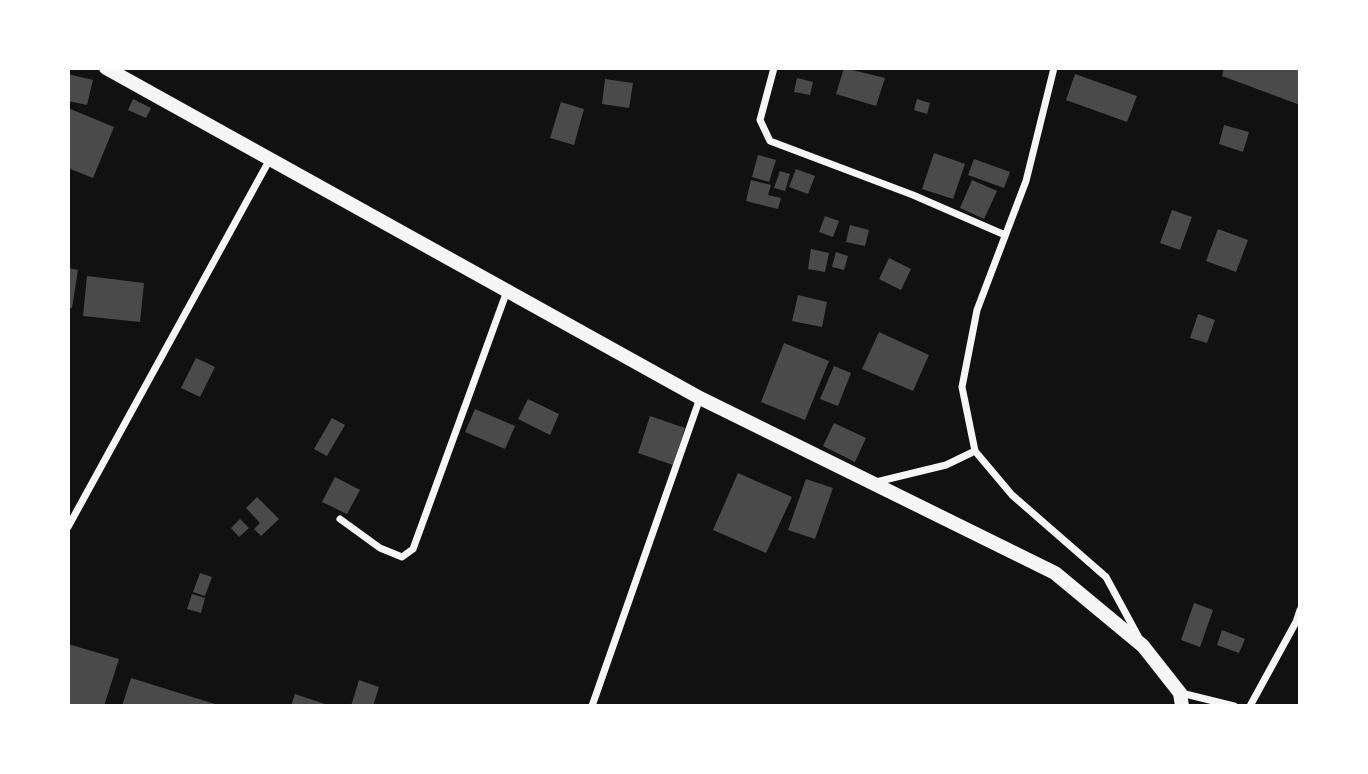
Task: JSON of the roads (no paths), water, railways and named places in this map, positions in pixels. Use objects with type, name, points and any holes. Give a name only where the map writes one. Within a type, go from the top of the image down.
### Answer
[{"type":"main road","points":[[106,68],[701,398],[1055,573],[1143,646],[1181,699]]},
{"type":"street","points":[[774,68],[760,120],[770,141],[913,195],[1006,235]]},
{"type":"street","points":[[1054,68],[1026,181],[977,310],[962,387],[975,451],[1012,495],[1106,577],[1143,646]]},
{"type":"street","points":[[68,527],[270,159]]},
{"type":"street","points":[[340,519],[380,548],[402,557],[413,549],[507,291]]},
{"type":"street","points":[[592,706],[701,398]]},
{"type":"street","points":[[875,483],[946,465],[975,451]]},
{"type":"street","points":[[1250,706],[1300,610]]},
{"type":"street","points":[[1181,699],[1234,706]]}]
